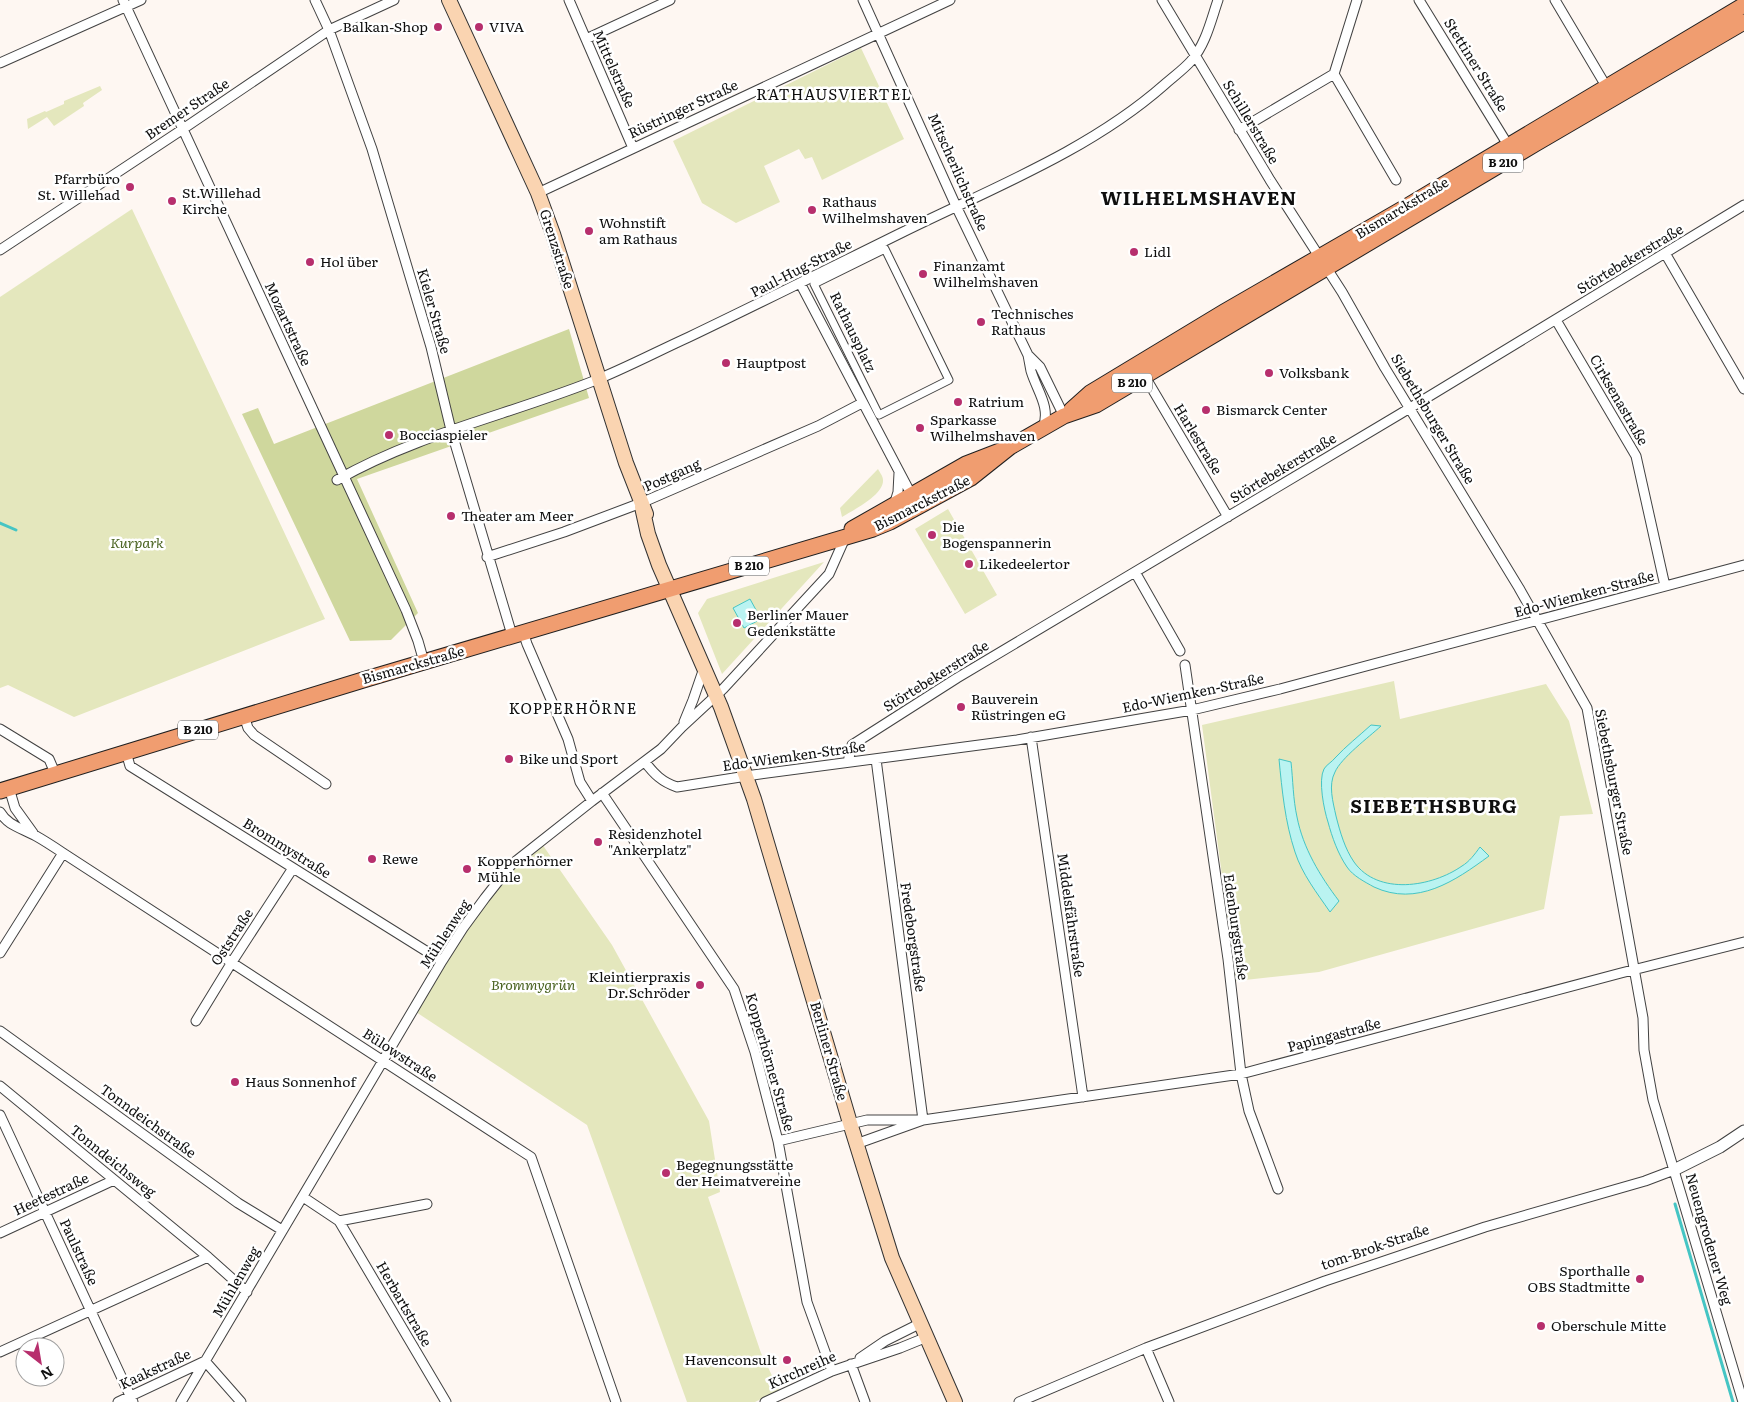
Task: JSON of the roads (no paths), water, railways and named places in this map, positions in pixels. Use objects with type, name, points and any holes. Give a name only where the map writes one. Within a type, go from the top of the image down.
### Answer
[{"type":"main road","name":"Grenzstraße","points":[[450,0],[538,193],[553,234],[598,379],[642,505],[656,532],[667,562],[670,589],[704,668]]},
{"type":"main road","name":"Bismarckstraße","points":[[1064,416],[1096,405],[1508,145],[1744,5]]},
{"type":"main road","name":"Bismarckstraße","points":[[827,543],[897,511],[933,500],[972,478],[1010,448],[1064,416],[1090,393],[1744,22]]},
{"type":"main road","name":"Bismarckstraße","points":[[5,790],[244,716],[873,529],[897,511],[911,494],[966,464],[1010,448]]},
{"type":"main road","name":"Berliner Straße","points":[[704,668],[746,776],[892,1258],[955,1402]]},
{"type":"street","points":[[0,63],[125,4],[142,0]]},
{"type":"street","name":"Kieler Straße","points":[[315,0],[330,30],[372,148],[431,346],[451,430],[487,557],[517,634]]},
{"type":"street","name":"Bremer Straße","points":[[0,250],[330,30],[394,0]]},
{"type":"street","name":"Mittelstraße","points":[[569,0],[634,148]]},
{"type":"street","points":[[586,39],[670,0]]},
{"type":"street","name":"Mitscherlichstraße","points":[[863,0],[956,206],[1028,355],[1031,371],[1046,412],[1043,429]]},
{"type":"street","name":"Rüstringer Straße","points":[[538,193],[950,0]]},
{"type":"street","name":"Schillerstraße","points":[[1162,0],[1322,262]]},
{"type":"street","name":"Paul-Hug-Straße","points":[[340,478],[366,464],[451,430],[531,405],[598,379],[1029,171],[1104,130],[1150,98],[1190,62],[1203,43],[1218,0]]},
{"type":"street","points":[[1240,130],[1334,74],[1357,0]]},
{"type":"street","name":"Stettiner Straße","points":[[1420,0],[1508,145]]},
{"type":"street","points":[[1555,0],[1606,86]]},
{"type":"street","name":"Mozartstraße","points":[[125,4],[340,478],[406,610],[424,662]]},
{"type":"street","points":[[1334,74],[1396,180]]},
{"type":"street","name":"Störtebekerstraße","points":[[848,762],[852,745],[957,678],[1410,408],[1744,205]]},
{"type":"street","name":"Rathausplatz","points":[[885,249],[949,380],[879,415],[814,284],[885,249]]},
{"type":"street","points":[[1665,254],[1744,389]]},
{"type":"street","name":"Siebethsburger Straße","points":[[1322,262],[1538,620],[1587,708],[1643,1018],[1644,1050],[1653,1100],[1674,1170]]},
{"type":"street","name":"Rathausplatz","points":[[800,283],[911,494]]},
{"type":"street","name":"Cirksenastraße","points":[[1556,320],[1636,456],[1665,586]]},
{"type":"street","name":"Mitscherlichstraße","points":[[1028,355],[1040,367],[1053,397],[1064,416]]},
{"type":"street","name":"Harlestraße","points":[[1144,375],[1228,516]]},
{"type":"street","name":"Postgang","points":[[487,557],[642,505],[818,426],[862,403]]},
{"type":"street","points":[[897,511],[900,473]]},
{"type":"street","points":[[911,494],[925,501],[933,500]]},
{"type":"street","name":"Mühlenweg","points":[[182,1402],[282,1230],[463,928],[511,866],[602,793],[661,749],[716,696],[828,574],[845,538]]},
{"type":"street","name":"Edo-Wiemken-Straße","points":[[645,762],[662,780],[677,787],[1031,737],[1192,710],[1280,689],[1744,565]]},
{"type":"street","points":[[1135,572],[1180,652]]},
{"type":"street","points":[[517,634],[530,652],[568,739],[580,782],[592,801]]},
{"type":"street","name":"Edenburgstraße","points":[[1185,665],[1228,959],[1241,1074],[1249,1112],[1278,1189]]},
{"type":"street","points":[[682,727],[694,700],[704,668]]},
{"type":"street","points":[[244,716],[248,728],[254,735],[326,784]]},
{"type":"street","points":[[0,729],[49,759],[55,773]]},
{"type":"street","name":"Middelsfährstraße","points":[[1031,737],[1083,1097]]},
{"type":"street","name":"Brommystraße","points":[[126,752],[130,766],[442,961]]},
{"type":"street","name":"Fredeborgstraße","points":[[876,759],[923,1120]]},
{"type":"street","name":"Bülowstraße","points":[[5,790],[20,817],[35,835]]},
{"type":"street","name":"Kopperhörner Straße","points":[[602,793],[734,989],[755,1052],[778,1141],[807,1302],[832,1371]]},
{"type":"street","name":"Bülowstraße","points":[[0,812],[5,820],[12,825],[35,835],[531,1156],[616,1402]]},
{"type":"street","points":[[0,952],[63,853]]},
{"type":"street","name":"Oststraße","points":[[196,1021],[293,868]]},
{"type":"street","name":"Papingastraße","points":[[778,1141],[867,1120],[923,1120],[1241,1074],[1744,942]]},
{"type":"street","name":"Tonndeichstraße","points":[[0,1031],[238,1203],[282,1230]]},
{"type":"street","name":"Tonndeichsweg","points":[[0,1086],[208,1257],[247,1292]]},
{"type":"street","name":"Paulstraße","points":[[1,1119],[131,1399]]},
{"type":"street","name":"Papingastraße","points":[[856,1144],[923,1120]]},
{"type":"street","name":"tom-Brok-Straße","points":[[1019,1402],[1146,1348],[1324,1281],[1439,1241],[1646,1181],[1706,1155],[1744,1131]]},
{"type":"street","name":"Neuengrodener Weg","points":[[1674,1170],[1743,1402]]},
{"type":"street","name":"Heetestraße","points":[[0,1233],[114,1180]]},
{"type":"street","name":"Herbartstraße","points":[[302,1197],[339,1221],[446,1402]]},
{"type":"street","points":[[339,1221],[427,1204]]},
{"type":"street","points":[[0,1352],[208,1257]]},
{"type":"street","name":"Kirchreihe","points":[[851,1364],[886,1340],[921,1323]]},
{"type":"street","name":"Kirchreihe","points":[[765,1402],[832,1371],[900,1348],[927,1336]]},
{"type":"street","points":[[1146,1348],[1169,1402]]},
{"type":"street","points":[[205,1361],[241,1402]]},
{"type":"street","name":"Kaakstraße","points":[[118,1402],[131,1399],[205,1361]]},
{"type":"street","points":[[851,1364],[866,1402]]},
{"type":"water","points":[[750,599],[761,619],[744,628],[733,608]]},
{"type":"water","points":[[1371,725],[1381,726],[1338,766],[1331,788],[1339,828],[1345,846],[1354,862],[1364,873],[1377,880],[1391,884],[1406,885],[1436,879],[1450,873],[1467,862],[1480,847],[1489,856],[1449,882],[1420,893],[1390,892],[1374,887],[1352,873],[1338,851],[1331,834],[1322,795],[1322,774],[1326,766]]},
{"type":"water","points":[[1279,759],[1291,762],[1296,810],[1303,840],[1319,872],[1339,901],[1330,912],[1306,876],[1295,852],[1286,818]]},
{"type":"waterway","points":[[0,523],[16,530]]},
{"type":"waterway","points":[[1675,1204],[1733,1402]]},
{"type":"place","name":"Balkan-Shop","points":[[438,27]]},
{"type":"place","name":"VIVA","points":[[479,27]]},
{"type":"place","name":"Pfarrbüro St. Willehad","points":[[130,187]]},
{"type":"place","name":"St.Willehad Kirche","points":[[172,201]]},
{"type":"place","name":"Rathaus Wilhelmshaven","points":[[812,210]]},
{"type":"place","name":"Wohnstift am Rathaus","points":[[589,231]]},
{"type":"place","name":"Lidl","points":[[1134,252]]},
{"type":"place","name":"Hol über","points":[[310,262]]},
{"type":"place","name":"Finanzamt Wilhelmshaven","points":[[923,274]]},
{"type":"place","name":"Technisches Rathaus","points":[[981,322]]},
{"type":"place","name":"Hauptpost","points":[[726,363]]},
{"type":"place","name":"Volksbank","points":[[1269,373]]},
{"type":"place","name":"Ratrium","points":[[958,402]]},
{"type":"place","name":"Bismarck Center","points":[[1206,410]]},
{"type":"place","name":"Sparkasse Wilhelmshaven","points":[[920,428]]},
{"type":"place","name":"Bocciaspieler","points":[[389,435]]},
{"type":"place","name":"Theater am Meer","points":[[451,516]]},
{"type":"place","name":"Die Bogenspannerin","points":[[932,535]]},
{"type":"place","name":"Likedeelertor","points":[[969,564]]},
{"type":"place","name":"Berliner Mauer Gedenkstätte","points":[[737,623]]},
{"type":"place","name":"Bauverein Rüstringen eG","points":[[961,707]]},
{"type":"place","name":"Bike und Sport","points":[[509,759]]},
{"type":"place","name":"Residenzhotel \"Ankerplatz\"","points":[[598,842]]},
{"type":"place","name":"Rewe","points":[[372,859]]},
{"type":"place","name":"Kopperhörner Mühle","points":[[467,869]]},
{"type":"place","name":"Kleintierpraxis Dr.Schröder","points":[[700,985]]},
{"type":"place","name":"Haus Sonnenhof","points":[[235,1082]]},
{"type":"place","name":"Begegnungsstätte der Heimatvereine","points":[[666,1173]]},
{"type":"place","name":"Sporthalle OBS Stadtmitte","points":[[1640,1279]]},
{"type":"place","name":"Oberschule Mitte","points":[[1541,1326]]},
{"type":"place","name":"Havenconsult","points":[[787,1360]]},
{"type":"district","name":"RATHAUSVIERTEL","points":[[834,95]]},
{"type":"district","name":"WILHELMSHAVEN","points":[[1199,198]]},
{"type":"district","name":"KOPPERHÖRNE","points":[[573,709]]},
{"type":"district","name":"SIEBETHSBURG","points":[[1434,806]]},
{"type":"park label","name":"Kurpark","points":[[137,543]]},
{"type":"park label","name":"Brommygrün","points":[[533,985]]}]
